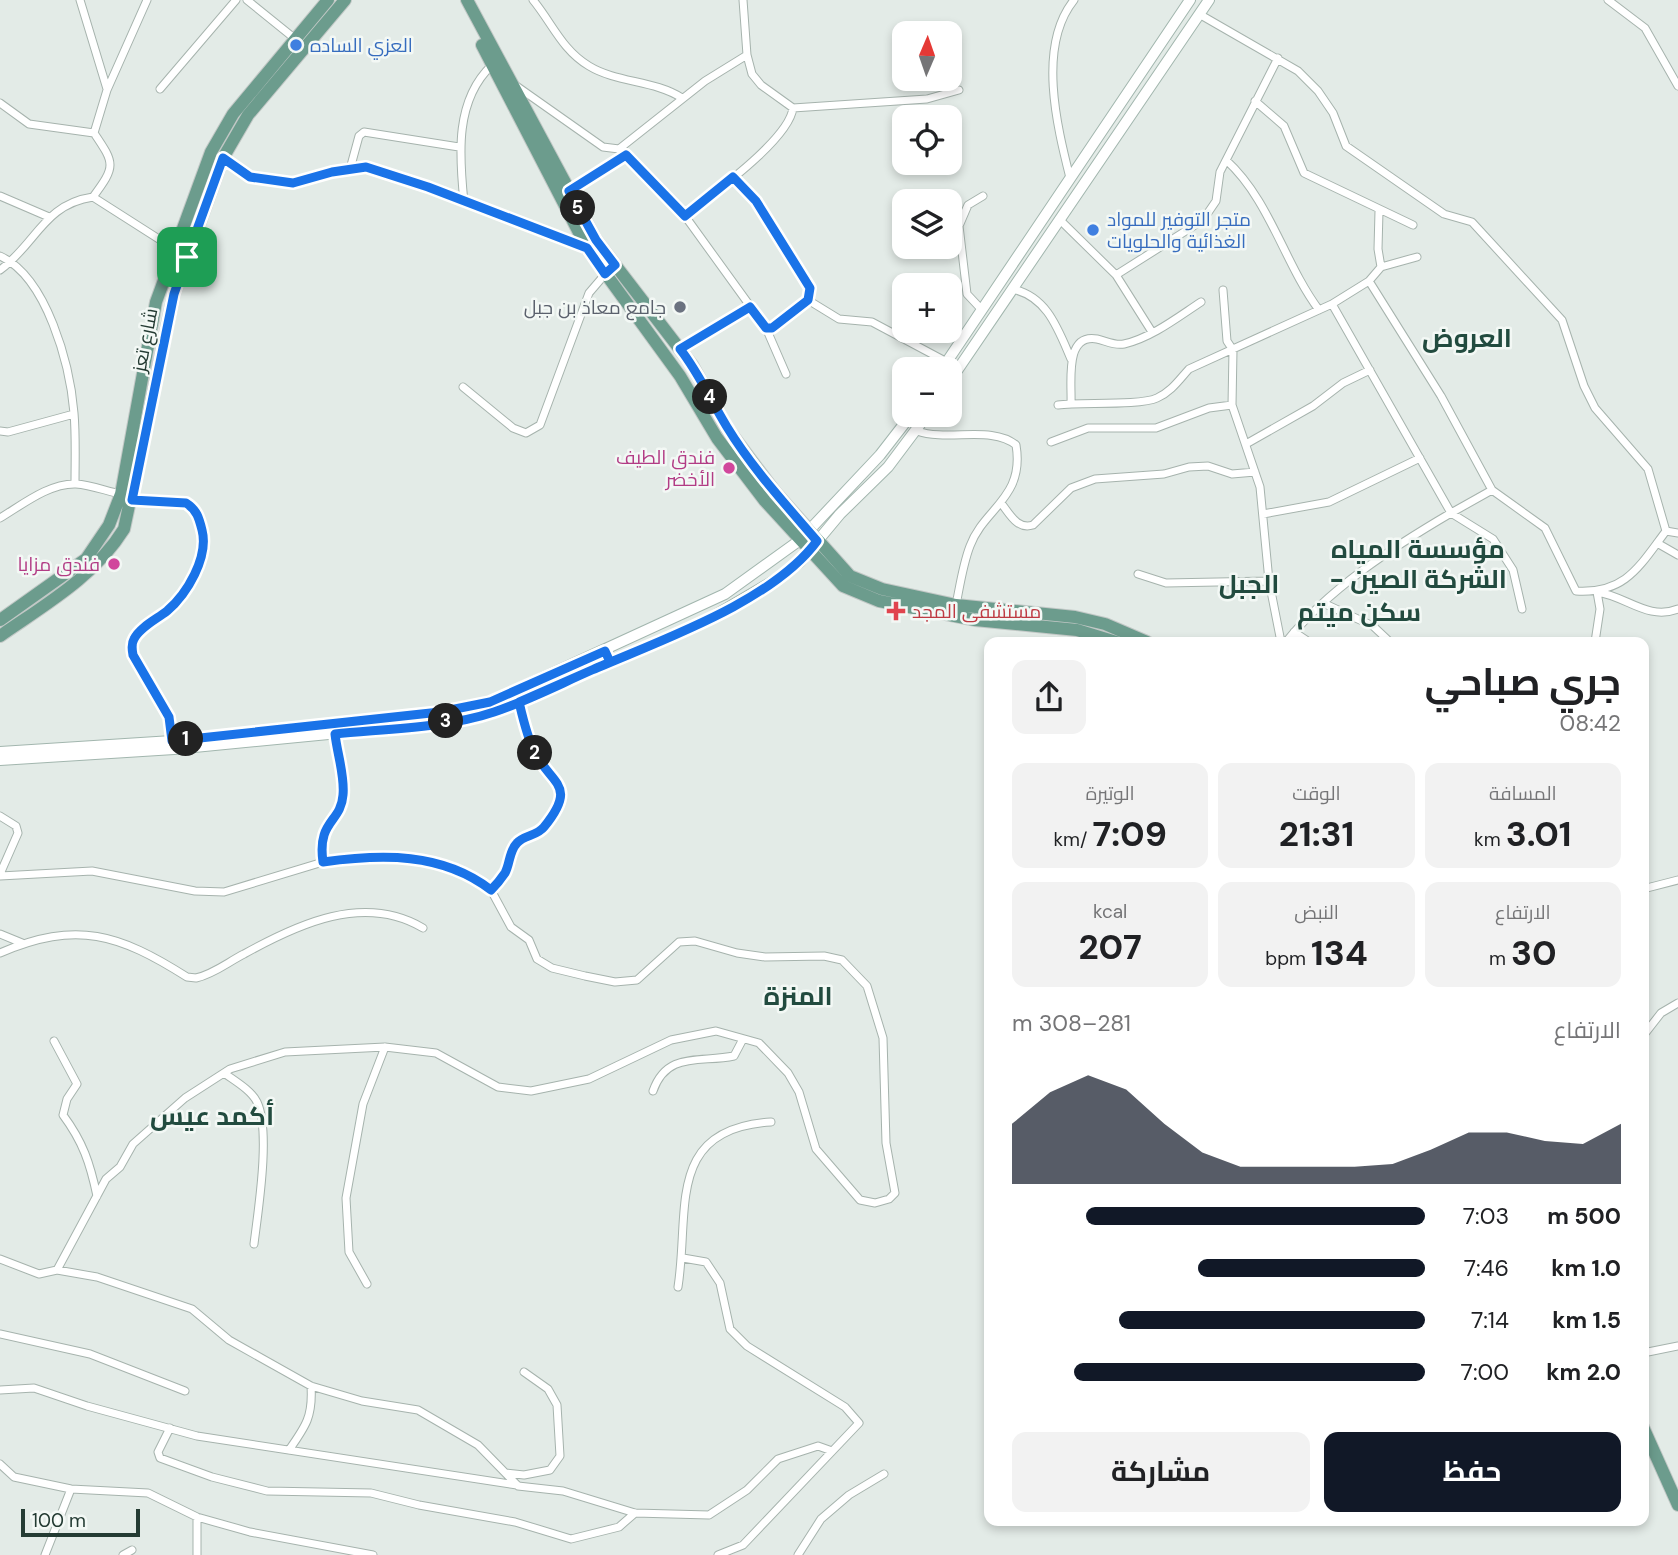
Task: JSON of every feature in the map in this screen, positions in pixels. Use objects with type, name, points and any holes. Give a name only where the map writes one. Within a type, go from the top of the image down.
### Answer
[{"type":"main road","name":"شارع تعز","points":[[0,636],[65,591],[109,553],[124,529],[156,302],[175,249],[220,134],[294,38],[328,0]]},
{"type":"main road","name":"شارع تعز","points":[[0,620],[86,559],[127,497],[174,294],[223,158],[248,115],[345,0]]},
{"type":"main road","points":[[465,0],[466,15],[587,248],[680,349],[692,365],[727,428],[843,586],[879,601],[975,620],[1077,629],[1101,637]]},
{"type":"main road","points":[[465,0],[512,83],[610,270],[680,376],[716,438],[809,541],[850,576],[865,583],[956,605],[1075,617],[1105,624],[1135,637]]},
{"type":"main road","points":[[951,357],[1190,0]]},
{"type":"main road","points":[[962,363],[1209,0]]},
{"type":"main road","points":[[1078,167],[1090,174]]},
{"type":"main road","points":[[0,752],[172,741],[440,712],[490,702],[702,623],[775,580],[902,427]]},
{"type":"main road","points":[[0,760],[174,749],[335,734],[493,713],[607,657],[725,594],[809,541],[905,447],[919,427]]},
{"type":"main road","points":[[894,438],[905,447]]},
{"type":"main road","points":[[1649,1440],[1678,1505]]},
{"type":"street","points":[[80,0],[107,90]]},
{"type":"street","points":[[0,270],[12,261],[49,217],[70,202],[93,197],[110,174],[112,165],[94,133],[107,90],[147,0]]},
{"type":"street","points":[[160,89],[236,0]]},
{"type":"street","points":[[247,0],[294,38]]},
{"type":"street","points":[[533,0],[550,21],[559,40],[592,68],[670,90],[682,99]]},
{"type":"street","points":[[743,0],[747,55],[752,74],[761,85],[793,108],[927,99],[955,91]]},
{"type":"street","points":[[1070,178],[1056,122],[1053,76],[1058,40],[1068,9],[1074,0]]},
{"type":"street","points":[[1608,0],[1645,28],[1678,86]]},
{"type":"street","points":[[1199,14],[1298,71],[1318,91],[1333,113],[1346,146],[1444,214],[1472,222],[1562,320],[1584,386],[1595,408],[1648,469],[1666,531]]},
{"type":"street","points":[[619,149],[682,99],[747,55]]},
{"type":"street","points":[[1116,275],[1203,220],[1216,201],[1220,172],[1278,58]]},
{"type":"street","points":[[464,202],[459,147],[471,88],[492,65]]},
{"type":"street","points":[[512,83],[603,147],[619,149],[685,216],[766,328],[786,374]]},
{"type":"street","points":[[1255,101],[1283,126],[1304,173],[1413,226]]},
{"type":"street","points":[[0,103],[29,124],[94,133]]},
{"type":"street","points":[[685,216],[771,145],[792,115],[793,108]]},
{"type":"street","points":[[350,169],[359,136],[363,132],[459,147]]},
{"type":"street","points":[[569,191],[626,155]]},
{"type":"street","points":[[223,158],[250,177],[293,183],[366,167],[587,248]]},
{"type":"street","points":[[1226,160],[1249,186],[1271,222],[1299,282],[1319,310]]},
{"type":"street","points":[[733,177],[756,201],[810,288],[808,300],[772,328],[766,328]]},
{"type":"street","points":[[0,195],[49,217]]},
{"type":"street","points":[[982,310],[967,294],[959,226],[968,205],[983,196]]},
{"type":"street","points":[[93,197],[187,257]]},
{"type":"street","points":[[1379,211],[1378,249],[1381,267]]},
{"type":"street","points":[[1059,219],[1116,275],[1152,332]]},
{"type":"street","points":[[0,256],[12,261],[49,309],[74,414],[75,484]]},
{"type":"street","points":[[1058,405],[1141,402],[1157,398],[1173,388],[1189,369],[1332,304],[1369,281],[1381,267],[1417,257]]},
{"type":"street","points":[[463,387],[513,428],[526,433],[540,425],[589,293],[610,270]]},
{"type":"street","points":[[1369,281],[1441,396],[1492,490],[1545,528],[1576,591],[1615,595],[1641,609],[1663,614],[1678,608]]},
{"type":"street","points":[[1012,289],[1027,292],[1040,300],[1058,330],[1073,365]]},
{"type":"street","points":[[1223,290],[1227,341],[1233,350],[1232,405],[1255,472],[1263,514],[1269,581],[1283,637]]},
{"type":"street","points":[[808,300],[839,319],[872,322],[930,357]]},
{"type":"street","points":[[1071,403],[1073,351],[1086,338],[1122,345],[1152,332],[1201,302]]},
{"type":"street","points":[[1332,304],[1451,513],[1493,539],[1513,570],[1522,610]]},
{"type":"street","points":[[680,349],[750,307]]},
{"type":"street","points":[[1246,444],[1313,406],[1343,383],[1370,370]]},
{"type":"street","points":[[1051,442],[1088,428],[1156,428],[1209,408],[1232,405]]},
{"type":"street","points":[[0,430],[8,432],[74,414]]},
{"type":"street","points":[[916,431],[930,436],[1006,437],[1016,445],[1020,465],[1001,503],[971,544],[956,605]]},
{"type":"street","points":[[1263,514],[1329,502],[1420,458]]},
{"type":"street","points":[[1001,503],[1016,523],[1027,527],[1033,525],[1071,488],[1095,479],[1164,474],[1189,467],[1208,466],[1232,474],[1255,472]]},
{"type":"street","points":[[0,518],[42,493],[75,484],[127,497],[186,503],[199,516],[204,535],[201,556],[187,589],[170,609],[133,639],[132,647],[133,655],[169,717],[172,741]]},
{"type":"street","points":[[1289,637],[1323,604],[1373,565],[1451,513],[1492,490]]},
{"type":"street","points":[[1666,531],[1678,533]]},
{"type":"street","points":[[1597,592],[1626,581],[1666,531]]},
{"type":"street","points":[[1657,543],[1678,555]]},
{"type":"street","points":[[1138,574],[1166,583],[1269,581]]},
{"type":"street","points":[[1596,637],[1600,609],[1597,592]]},
{"type":"street","points":[[1323,604],[1373,626],[1385,637]]},
{"type":"street","points":[[1294,632],[1302,637]]},
{"type":"street","points":[[491,890],[504,874],[518,841],[540,832],[560,797],[559,783],[536,756],[519,702]]},
{"type":"street","points":[[323,862],[320,842],[327,825],[338,811],[343,795],[335,734]]},
{"type":"street","points":[[0,816],[16,826],[18,834],[0,875],[92,871],[195,891],[224,892],[250,887],[323,862],[378,856],[433,862],[479,881],[491,890],[512,927],[528,940],[537,959],[552,968],[615,982],[637,980],[664,952],[679,942],[695,941],[737,953],[765,957],[824,956],[842,960],[867,986],[883,1038],[886,1143],[895,1193],[889,1199],[875,1203],[860,1199],[816,1149],[799,1092],[788,1073],[759,1043],[716,1031],[671,1040],[589,1079],[531,1091],[498,1087],[436,1053],[385,1047],[285,1052],[225,1073],[186,1098],[133,1144],[120,1167],[106,1179],[57,1270]]},
{"type":"street","points":[[1649,887],[1678,880]]},
{"type":"street","points":[[0,953],[22,943],[77,934],[105,937],[129,943],[187,977],[196,978],[291,928],[332,915],[369,912],[391,916],[424,928]]},
{"type":"street","points":[[0,934],[22,943]]},
{"type":"street","points":[[1649,1028],[1661,1013],[1678,1003]]},
{"type":"street","points":[[653,1091],[659,1075],[673,1065],[734,1056],[743,1039]]},
{"type":"street","points":[[54,1041],[77,1084],[67,1100],[63,1115],[81,1140],[89,1158],[97,1196]]},
{"type":"street","points":[[367,1284],[349,1252],[346,1198],[363,1104],[385,1047]]},
{"type":"street","points":[[225,1073],[257,1102],[262,1126],[262,1178],[254,1244]]},
{"type":"street","points":[[678,1287],[683,1258],[683,1196],[696,1157],[719,1135],[749,1123],[771,1122]]},
{"type":"street","points":[[683,1258],[706,1262],[720,1283],[730,1329],[747,1346],[845,1407],[859,1423],[743,1545],[718,1555]]},
{"type":"street","points":[[0,1259],[39,1274],[57,1270],[97,1277],[192,1309],[229,1340],[311,1385],[362,1402],[418,1410],[478,1445],[518,1486]]},
{"type":"street","points":[[0,1334],[90,1354],[186,1391]]},
{"type":"street","points":[[1649,1352],[1678,1346]]},
{"type":"street","points":[[506,1473],[524,1475],[550,1471],[560,1456],[557,1405],[548,1389],[524,1373]]},
{"type":"street","points":[[289,1450],[305,1428],[312,1409],[311,1385]]},
{"type":"street","points":[[0,1390],[34,1388],[87,1406],[197,1436],[563,1491],[635,1513],[709,1516],[747,1490],[778,1459],[818,1446],[832,1451]]},
{"type":"street","points":[[170,1428],[158,1451],[160,1458],[212,1478],[267,1491],[371,1493],[419,1505],[515,1521],[571,1539],[619,1527],[635,1513]]},
{"type":"street","points":[[0,1464],[14,1477],[71,1489],[148,1493],[197,1517],[250,1532],[373,1555]]},
{"type":"street","points":[[798,1555],[821,1519],[849,1494],[884,1474]]},
{"type":"street","points":[[45,1555],[71,1489]]},
{"type":"street","points":[[197,1517],[197,1555]]},
{"type":"street","points":[[123,1555],[132,1550]]},
{"type":"place","name":"العزي الساده","points":[[296,45]]},
{"type":"place","name":"متجر التوفير للمواد الغذائية والحلويات","points":[[1093,230]]},
{"type":"place","name":"جامع معاذ بن جبل","points":[[680,307]]},
{"type":"place","name":"فندق الطيف الأخضر","points":[[729,468]]},
{"type":"place","name":"فندق مزايا","points":[[114,564]]},
{"type":"place","name":"مستشفى المجد","points":[[896,611]]},
{"type":"district","name":"العروض","points":[[1467,338]]},
{"type":"district","name":"مؤسسة المياه - الشركة الصين","points":[[1418,564]]},
{"type":"district","name":"الجبل","points":[[1249,584]]},
{"type":"district","name":"سكن ميتم","points":[[1359,612]]},
{"type":"district","name":"المنزة","points":[[798,996]]},
{"type":"district","name":"أكمد عيس","points":[[212,1116]]},
{"type":"route","points":[[187,257],[174,294],[132,500],[186,503],[199,516],[204,535],[201,556],[187,589],[170,609],[133,639],[133,655],[169,717],[172,741],[440,712],[490,702],[605,651],[610,662],[519,702],[536,756],[559,783],[560,797],[540,832],[518,841],[504,874],[491,890],[456,869],[404,857],[378,856],[323,862],[320,842],[327,825],[338,811],[343,795],[335,734],[493,713],[610,662],[702,623],[800,562],[817,541],[775,492],[727,428],[692,365],[680,349],[750,307],[766,328],[772,328],[808,300],[810,288],[756,201],[733,177],[685,216],[626,155],[569,191],[596,240],[615,265],[605,274],[587,248],[428,187],[366,167],[332,172],[293,183],[250,177],[223,158],[187,257]]}]
